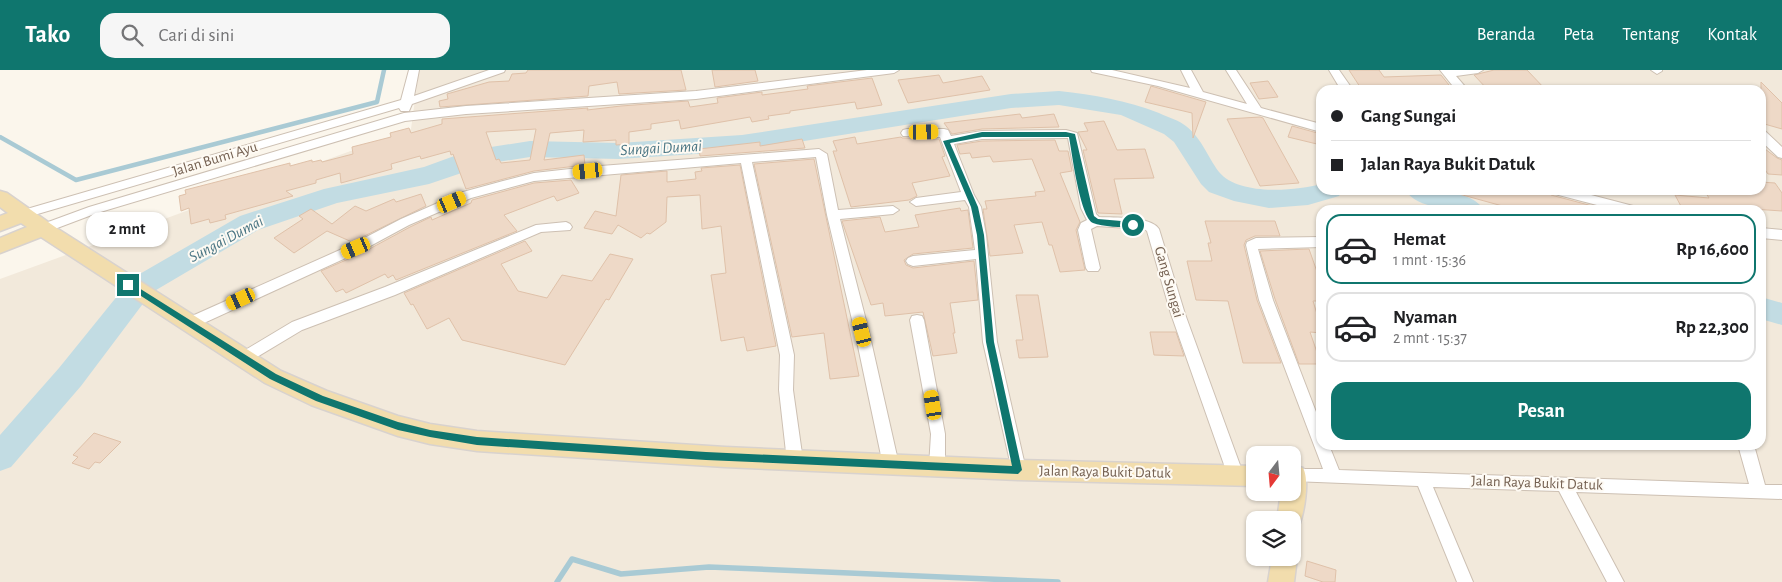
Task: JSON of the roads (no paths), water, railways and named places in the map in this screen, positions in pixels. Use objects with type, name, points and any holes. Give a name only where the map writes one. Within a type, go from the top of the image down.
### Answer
[{"type":"main road","name":"Jalan Raya Bukit Datuk","points":[[0,198],[188,324],[273,377],[320,398],[398,426],[430,434],[477,441],[891,466],[1245,476]]},
{"type":"main road","points":[[0,224],[24,214]]},
{"type":"main road","points":[[0,246],[44,228]]},
{"type":"main road","points":[[1281,582],[1283,566]]},
{"type":"street","points":[[404,117],[414,70]]},
{"type":"street","name":"Jalan Bumi Ayu","points":[[24,214],[406,102],[500,70]]},
{"type":"street","points":[[794,70],[798,82]]},
{"type":"street","name":"Jalan Bumi Ayu","points":[[44,228],[93,210],[404,117],[466,110],[664,98],[779,86],[894,70]]},
{"type":"street","points":[[1096,70],[1121,74],[1316,127]]},
{"type":"street","points":[[1186,70],[1198,94]]},
{"type":"street","points":[[1231,70],[1257,110]]},
{"type":"street","points":[[1334,70],[1344,85]]},
{"type":"street","points":[[1446,72],[1478,70]]},
{"type":"street","points":[[1446,72],[1458,85]]},
{"type":"street","points":[[404,117],[428,95]]},
{"type":"street","points":[[908,133],[942,132],[968,195],[975,207],[982,254],[990,342],[1018,470]]},
{"type":"street","points":[[946,141],[982,135],[1066,134],[1072,136],[1087,208],[1091,217],[1096,221],[1085,226],[1084,230],[1093,268]]},
{"type":"street","points":[[1766,139],[1782,154]]},
{"type":"street","points":[[188,324],[356,248],[405,222],[476,192],[534,177],[746,160],[814,152],[821,154],[832,215],[862,332],[891,466]]},
{"type":"street","points":[[746,160],[787,356],[786,390],[795,461]]},
{"type":"street","points":[[916,202],[968,195]]},
{"type":"street","points":[[1574,195],[1614,205]]},
{"type":"street","points":[[832,215],[893,210]]},
{"type":"street","name":"Gang Sungai","points":[[1096,221],[1147,225],[1153,229],[1178,314],[1245,476]]},
{"type":"street","points":[[242,359],[297,326],[390,291],[540,228],[566,227]]},
{"type":"street","points":[[1766,233],[1782,235]]},
{"type":"street","points":[[1316,242],[1256,243],[1252,245],[1252,249],[1266,300],[1316,431]]},
{"type":"street","points":[[913,261],[982,254]]},
{"type":"street","points":[[917,320],[938,434],[937,467]]},
{"type":"street","points":[[1323,450],[1333,475]]},
{"type":"street","points":[[1747,450],[1759,491]]},
{"type":"street","name":"Jalan Raya Bukit Datuk","points":[[1301,475],[1782,492]]},
{"type":"street","points":[[1422,478],[1466,582]]},
{"type":"street","points":[[1563,483],[1616,582]]},
{"type":"waterway","points":[[0,137],[76,180],[377,102],[384,70]]},
{"type":"waterway","name":"Sungai Dumai","points":[[0,457],[70,377],[141,286],[249,223],[333,195],[429,175],[466,161],[491,155],[530,149],[619,151],[742,143],[1011,101],[1059,98],[1106,104],[1129,110],[1173,128],[1183,136],[1210,178],[1218,186],[1243,195],[1269,199],[1316,194]]},
{"type":"waterway","name":"Sungai Dumai","points":[[1431,195],[1458,205]]},
{"type":"waterway","name":"Sungai Dumai","points":[[1766,309],[1782,314]]},
{"type":"waterway","points":[[557,582],[572,559],[621,574],[709,567],[1058,582]]}]
